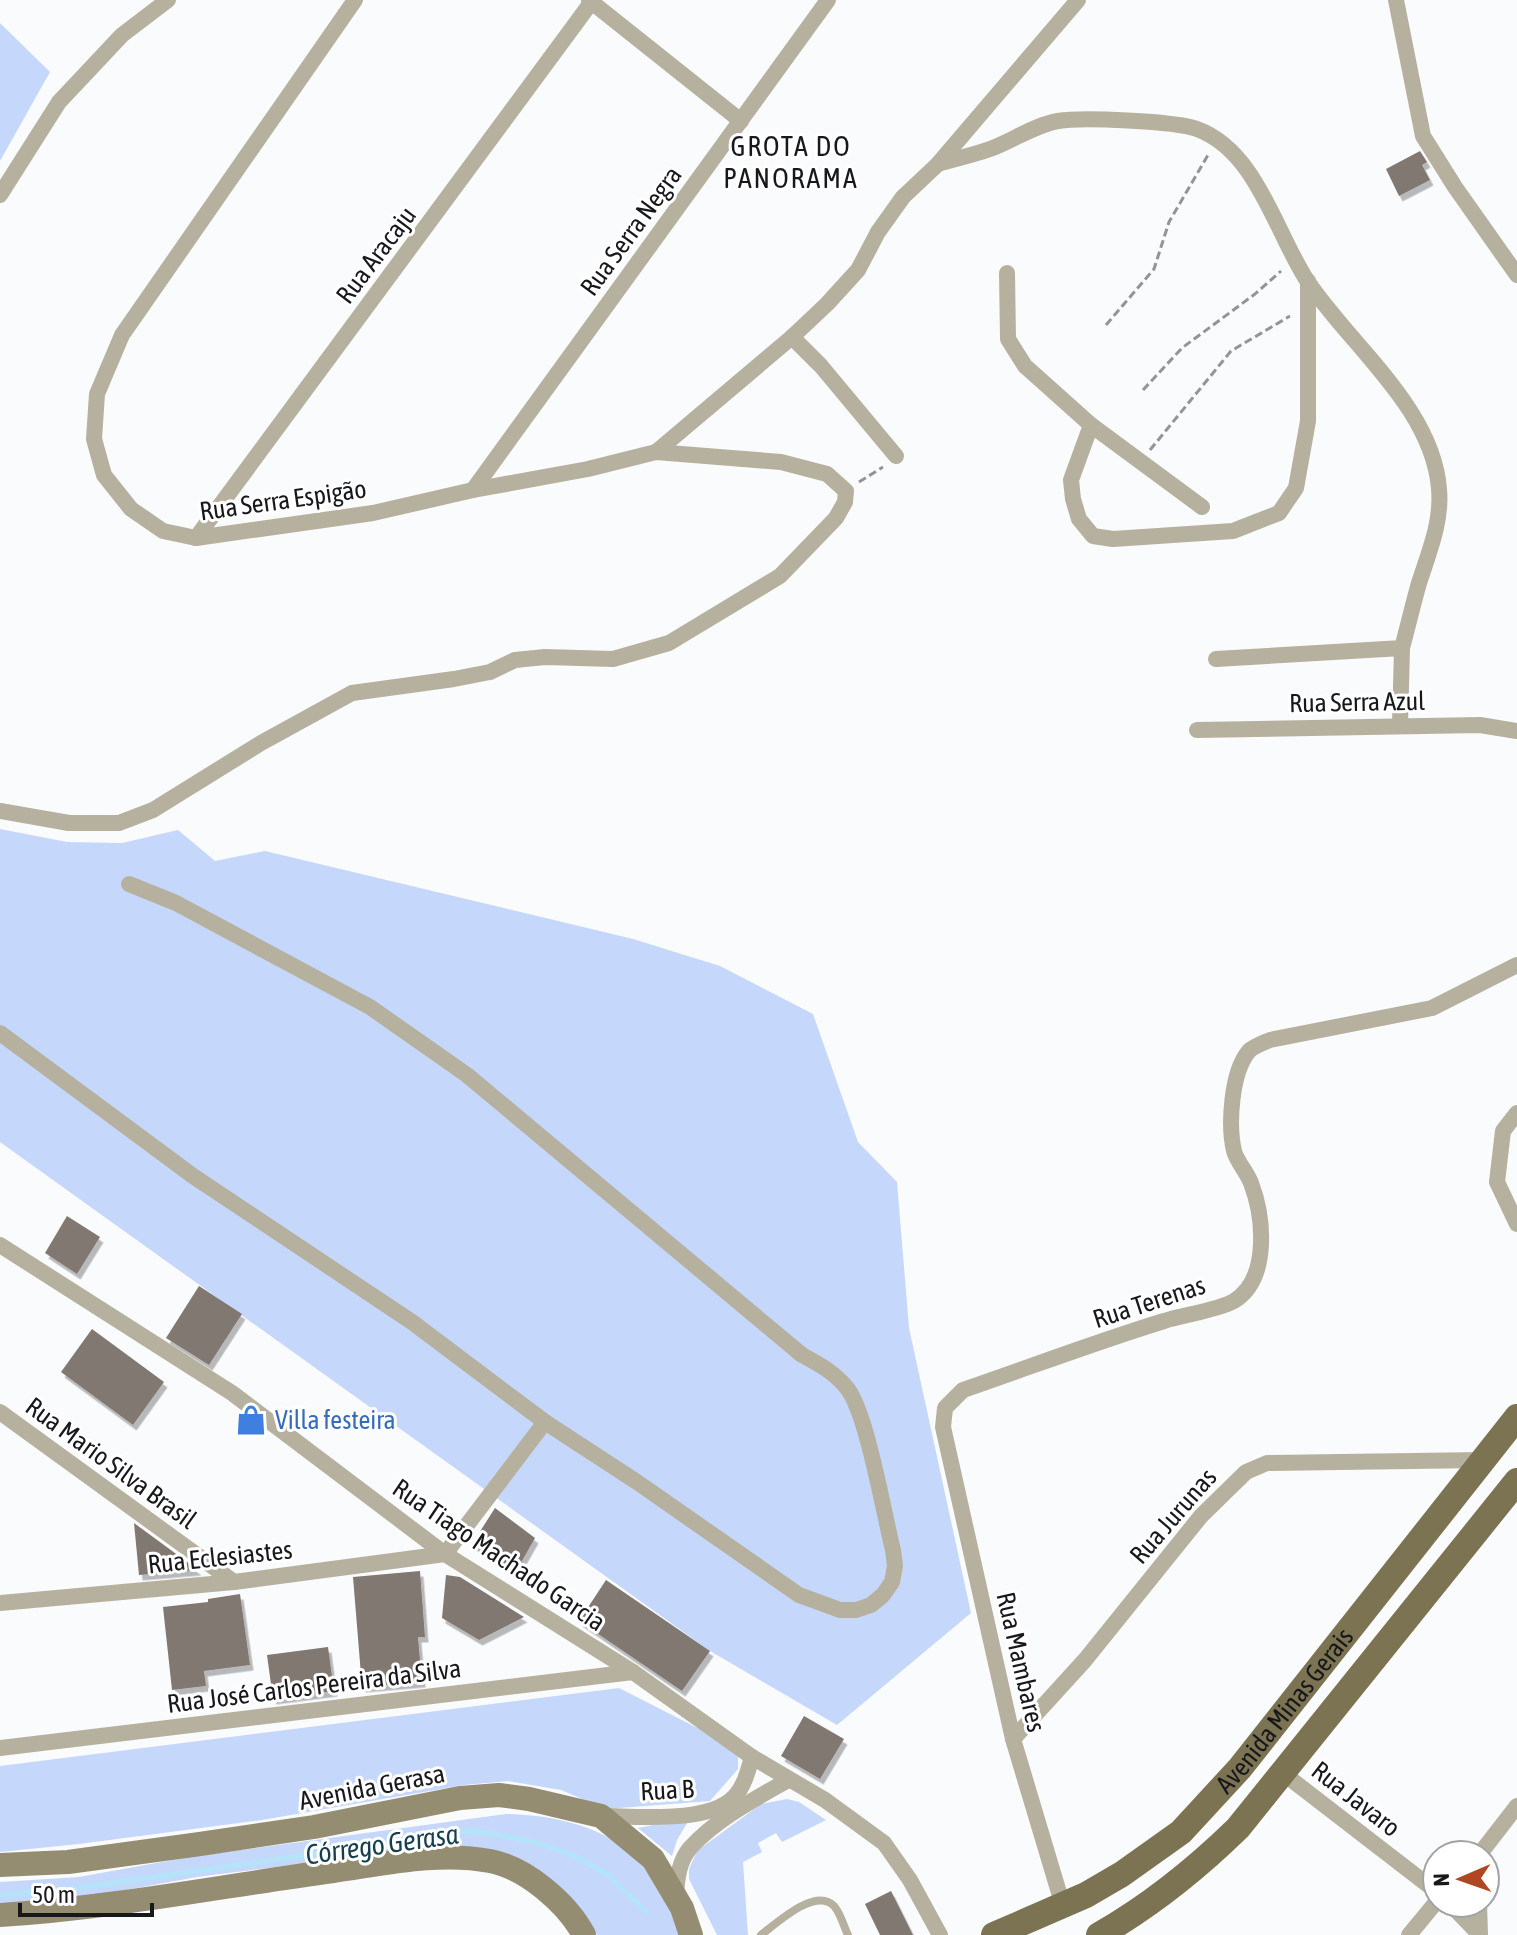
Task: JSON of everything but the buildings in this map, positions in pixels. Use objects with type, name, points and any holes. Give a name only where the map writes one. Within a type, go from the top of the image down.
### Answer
[{"type":"main road","name":"Avenida Minas Gerais","points":[[994,1935],[1063,1906],[1122,1874],[1181,1832],[1240,1768],[1517,1417]]},
{"type":"main road","name":"Avenida Minas Gerais","points":[[1099,1935],[1138,1911],[1209,1857],[1238,1828],[1517,1481]]},
{"type":"main road","name":"Avenida Gerasa","points":[[0,1865],[68,1862],[200,1844],[499,1795],[601,1816],[653,1859],[676,1895],[691,1935]]},
{"type":"main road","points":[[0,1915],[86,1906],[404,1861],[467,1859],[491,1861],[512,1868],[559,1903],[584,1935]]},
{"type":"street","points":[[0,195],[59,102],[122,35],[168,0]]},
{"type":"street","name":"Rua Serra Espigão","points":[[355,0],[122,335],[97,394],[94,439],[104,475],[131,509],[163,531],[196,538],[373,513],[656,452]]},
{"type":"street","name":"Rua Serra Negra","points":[[473,490],[828,0]]},
{"type":"street","points":[[656,452],[792,337],[858,270],[878,232],[903,197],[938,164],[1078,0]]},
{"type":"street","points":[[1396,0],[1423,136],[1517,275]]},
{"type":"street","points":[[591,1],[741,121]]},
{"type":"street","name":"Rua Aracaju","points":[[196,538],[591,1]]},
{"type":"street","points":[[938,164],[990,149],[1057,121],[1123,121],[1193,127],[1217,137],[1237,156],[1276,218],[1308,281],[1406,404],[1432,454],[1439,488],[1439,516],[1402,648],[1400,725]]},
{"type":"street","points":[[1007,273],[1008,339],[1025,366],[1091,425],[1202,507]]},
{"type":"street","points":[[1091,425],[1071,480],[1079,519],[1093,536],[1113,539],[1233,531],[1279,513],[1296,488],[1308,421],[1308,281]]},
{"type":"street","points":[[792,337],[821,366],[896,456]]},
{"type":"street","points":[[0,811],[69,823],[119,823],[153,810],[261,743],[352,693],[490,672],[515,660],[545,657],[613,659],[669,643],[780,576],[836,518],[845,502],[846,491],[827,474],[781,462],[656,452]]},
{"type":"street","points":[[1216,659],[1402,648]]},
{"type":"street","name":"Rua Serra Azul","points":[[1197,730],[1480,725],[1517,731]]},
{"type":"street","points":[[0,1033],[193,1176],[412,1322],[545,1422],[799,1595],[840,1610],[856,1610],[871,1605],[883,1595],[892,1582],[895,1566],[893,1550],[859,1412],[849,1390],[828,1369],[802,1355],[467,1075],[370,1007],[176,903],[129,884]]},
{"type":"street","name":"Rua Terenas","points":[[943,1427],[945,1408],[963,1390],[1164,1321],[1234,1301],[1254,1280],[1261,1226],[1251,1184],[1235,1151],[1232,1117],[1236,1080],[1250,1049],[1270,1040],[1432,1008],[1517,965]]},
{"type":"street","points":[[1517,1113],[1503,1131],[1497,1182],[1517,1224]]},
{"type":"street","name":"Rua Tiago Machado Garcia","points":[[0,1245],[232,1393],[445,1554],[633,1672],[752,1757],[825,1800],[884,1843],[910,1880],[940,1935]]},
{"type":"street","name":"Rua Mario Silva Brasil","points":[[0,1412],[234,1582]]},
{"type":"street","points":[[445,1554],[545,1422]]},
{"type":"street","name":"Rua Mambares","points":[[943,1427],[1013,1739],[1063,1906]]},
{"type":"street","name":"Rua Jurunas","points":[[1013,1739],[1085,1660],[1201,1516],[1246,1472],[1267,1463],[1483,1460]]},
{"type":"street","name":"Rua Eclesiastes","points":[[0,1603],[234,1582],[445,1554]]},
{"type":"street","name":"Rua José Carlos Pereira da Silva","points":[[0,1748],[633,1672]]},
{"type":"street","name":"Rua B","points":[[601,1816],[707,1812],[724,1805],[736,1795],[752,1757]]},
{"type":"street","name":"Rua Javaro","points":[[1284,1774],[1421,1880]]},
{"type":"street","name":"Rua B","points":[[676,1895],[678,1872],[689,1849],[746,1805],[788,1780]]},
{"type":"street","points":[[1491,1839],[1517,1806]]},
{"type":"street","points":[[1409,1935],[1422,1919]]},
{"type":"street","points":[[1464,1919],[1480,1935]]},
{"type":"lane","points":[[761,1935],[812,1899],[824,1900],[835,1906],[848,1935]]},
{"type":"path","points":[[1106,325],[1154,269],[1169,222],[1217,137]]},
{"type":"path","points":[[1143,390],[1182,348],[1255,294],[1295,258]]},
{"type":"path","points":[[1140,462],[1231,351],[1307,305]]},
{"type":"path","points":[[846,491],[896,456]]},
{"type":"shaded area","points":[[0,23],[50,72],[0,161]]},
{"type":"shaded area","points":[[0,829],[67,842],[122,843],[178,830],[215,861],[265,851],[633,939],[720,966],[813,1014],[858,1142],[897,1182],[909,1328],[971,1613],[837,1725],[710,1651],[0,1142]]},
{"type":"shaded area","points":[[619,1688],[727,1743],[738,1757],[738,1769],[710,1801],[606,1809],[561,1790],[508,1781],[464,1785],[262,1820],[0,1852],[0,1766]]},
{"type":"shaded area","points":[[787,1799],[799,1802],[826,1820],[782,1842],[776,1833],[758,1843],[762,1852],[743,1862],[748,1935],[717,1935],[689,1879],[689,1869],[697,1851],[761,1804]]},
{"type":"shaded area","points":[[506,1814],[567,1822],[623,1846],[639,1858],[665,1888],[682,1935],[597,1935],[580,1908],[528,1867],[316,1862],[197,1877],[93,1896],[0,1905],[0,1882],[79,1877],[189,1857]]},
{"type":"shaded area","points":[[690,1818],[672,1856],[638,1828]]},
{"type":"waterway","name":"Córrego Gerasa","points":[[0,1895],[78,1888],[377,1845],[439,1833],[474,1831],[530,1841],[575,1856],[607,1874],[647,1912]]},
{"type":"place","name":"Villa festeira","points":[[251,1420]]},
{"type":"district","name":"GROTA DO PANORAMA","points":[[791,162]]}]
